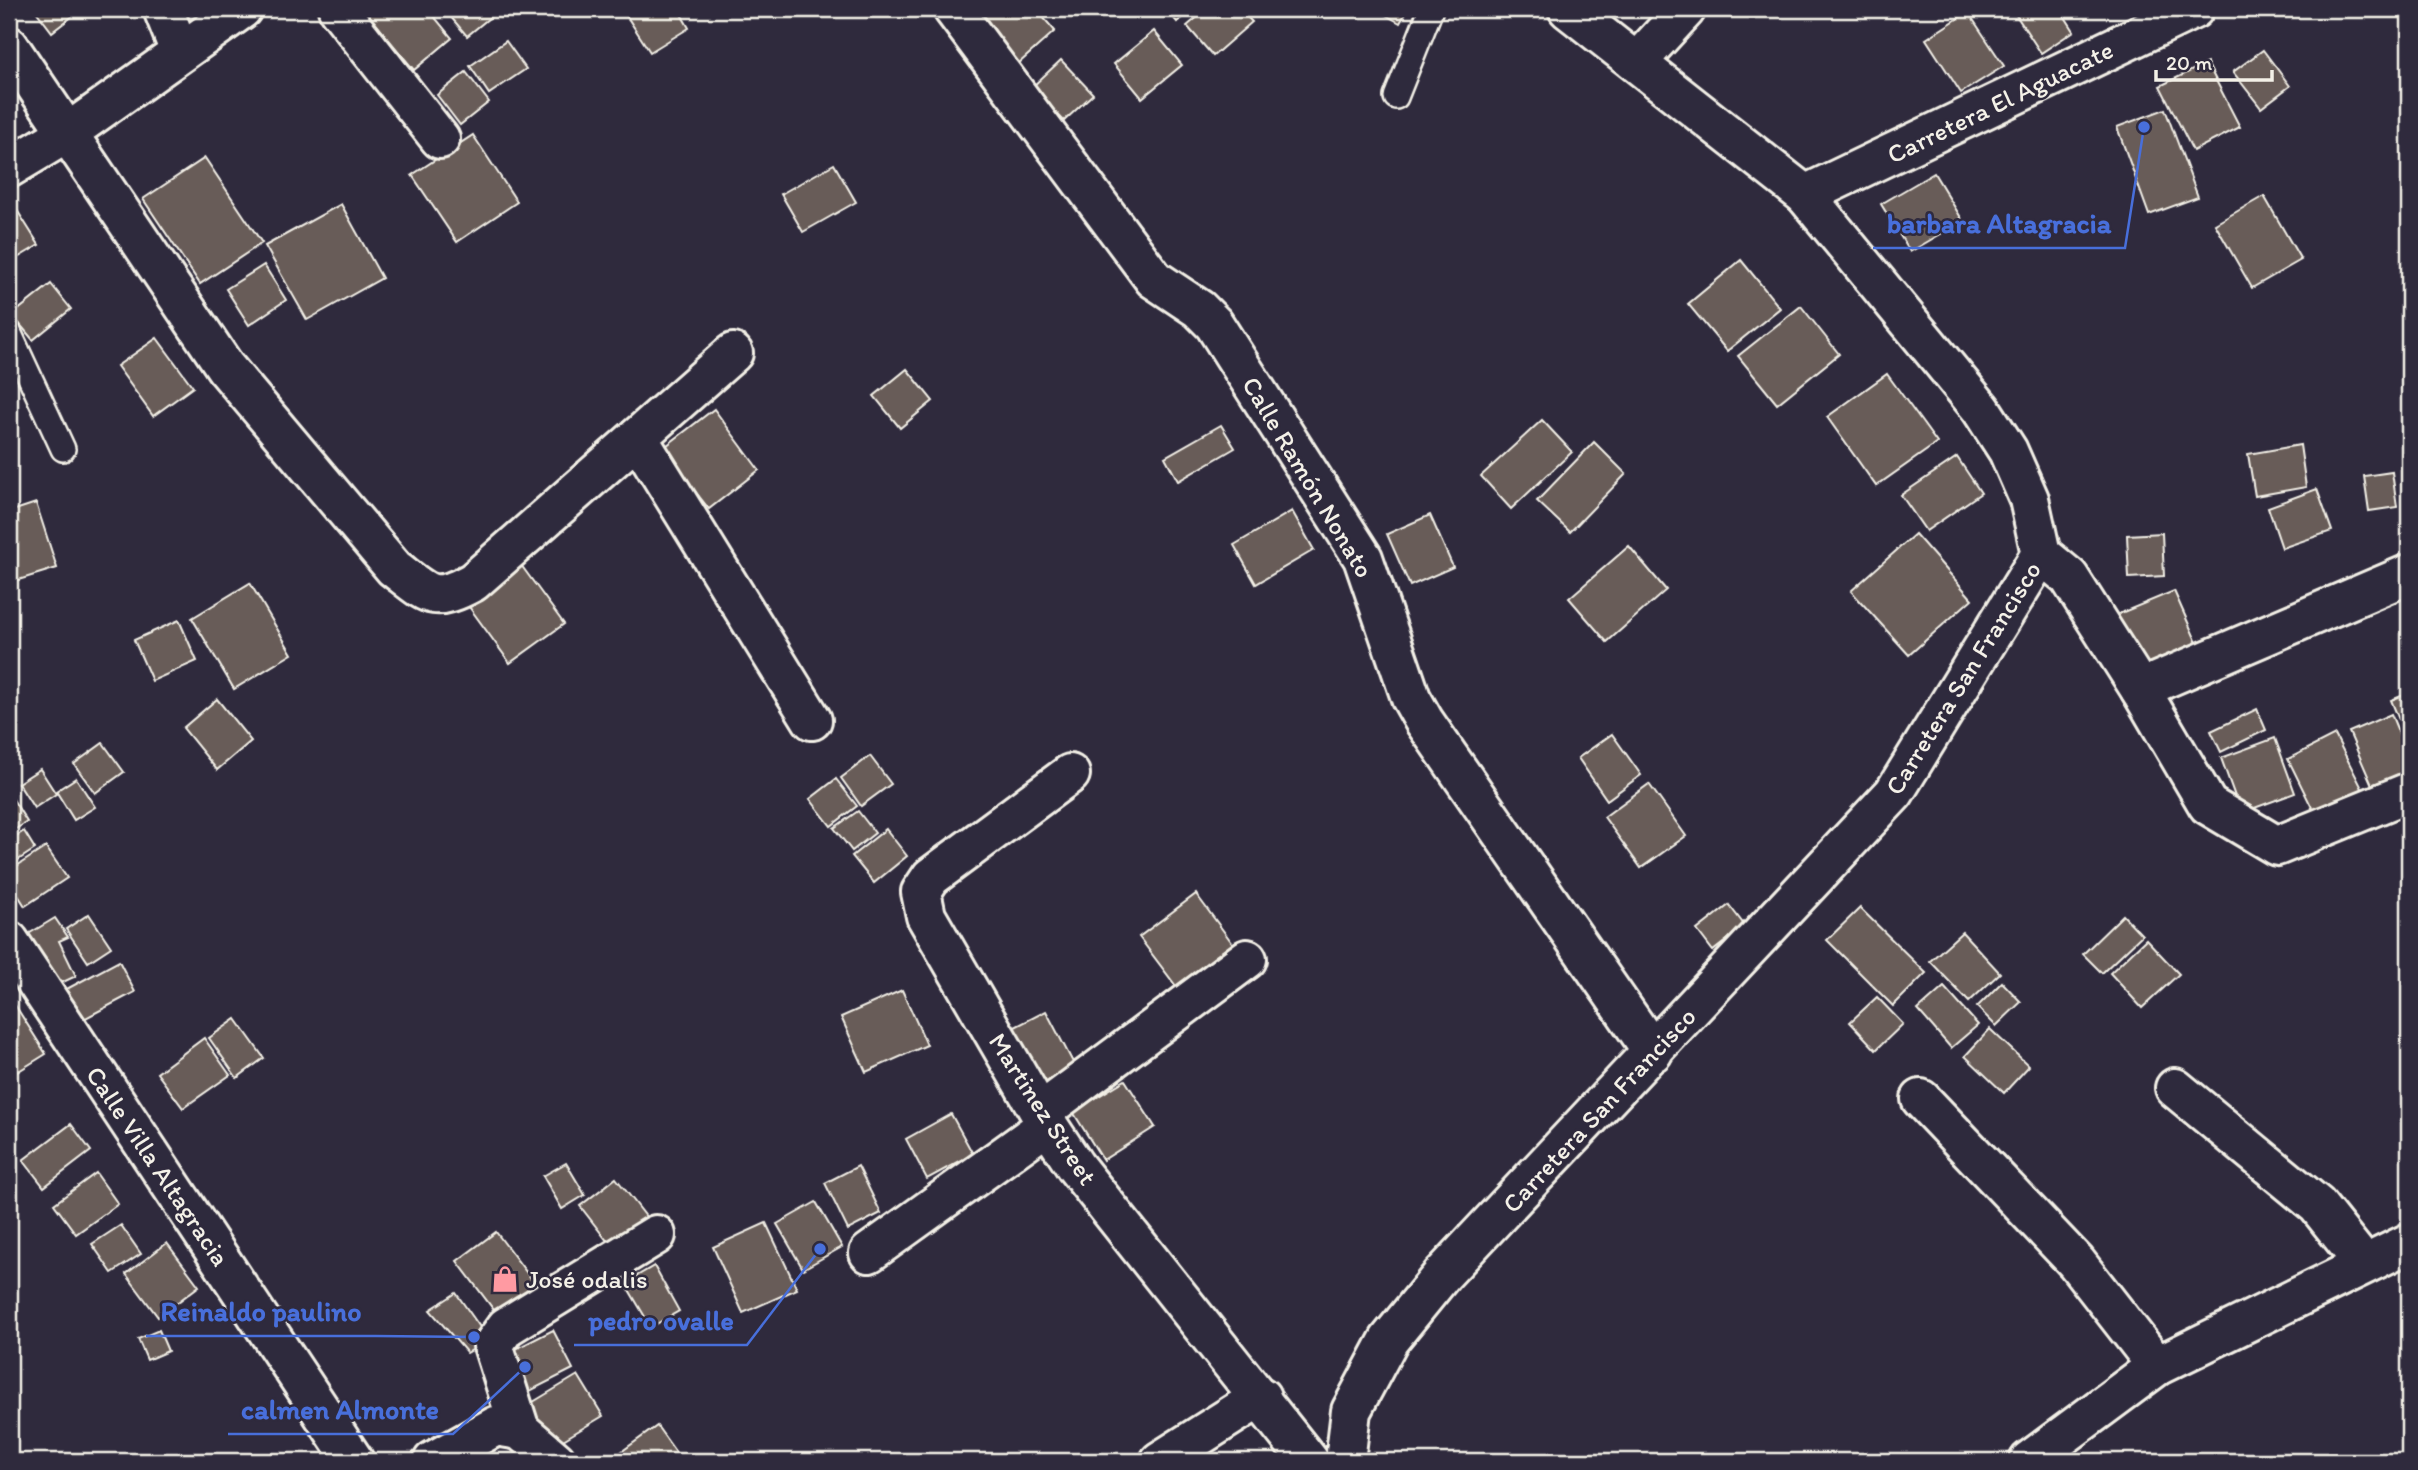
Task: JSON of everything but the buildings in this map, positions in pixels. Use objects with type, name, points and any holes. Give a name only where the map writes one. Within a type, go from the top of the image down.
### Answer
[{"type":"street","points":[[163,9],[180,52]]},
{"type":"street","points":[[9,168],[69,132],[242,9]]},
{"type":"street","points":[[338,9],[440,139]]},
{"type":"street","name":"Calle Ramón Nonato","points":[[953,9],[1154,279],[1199,309],[1214,324],[1363,558],[1406,685],[1424,721],[1653,1052]]},
{"type":"street","name":"Carretera San Francisco","points":[[1345,1461],[1351,1411],[1389,1340],[1442,1275],[1894,793],[2041,554],[2029,499],[2008,451],[1981,410],[1805,195],[1638,61],[1568,9]]},
{"type":"street","points":[[1638,61],[1686,9]]},
{"type":"street","name":"Carretera El Aguacate","points":[[1805,195],[2194,9]]},
{"type":"street","points":[[9,46],[225,367],[394,568],[425,593],[447,596],[473,582],[733,353]]},
{"type":"street","points":[[638,438],[812,720]]},
{"type":"street","points":[[2041,554],[2069,578],[2140,689],[2208,805],[2277,846],[2409,792]]},
{"type":"street","points":[[2140,689],[2409,575]]},
{"type":"street","name":"Martinez Street","points":[[1070,774],[931,877],[920,892],[926,916],[1043,1119],[1075,1166],[1261,1397],[1309,1461]]},
{"type":"street","name":"Calle Villa Altagracia","points":[[9,941],[354,1461]]},
{"type":"street","points":[[869,1253],[1247,959]]},
{"type":"street","points":[[2175,1088],[2317,1205],[2364,1264]]},
{"type":"street","points":[[1921,1100],[2076,1262],[2157,1366]]},
{"type":"street","points":[[520,1430],[493,1345],[506,1327],[656,1235]]},
{"type":"street","points":[[2029,1461],[2157,1366],[2409,1243]]},
{"type":"street","points":[[1160,1461],[1261,1397]]},
{"type":"street","points":[[433,1461],[496,1426],[520,1430],[556,1461]]},
{"type":"lane","points":[[1396,97],[1431,9]]},
{"type":"lane","points":[[9,332],[63,449]]},
{"type":"place","name":"barbara Altagracia","points":[[2144,127]]},
{"type":"place","name":"pedro ovalle","points":[[820,1249]]},
{"type":"place","name":"José odalis","points":[[505,1279]]},
{"type":"place","name":"Reinaldo paulino","points":[[474,1337]]},
{"type":"place","name":"calmen Almonte","points":[[525,1367]]}]
